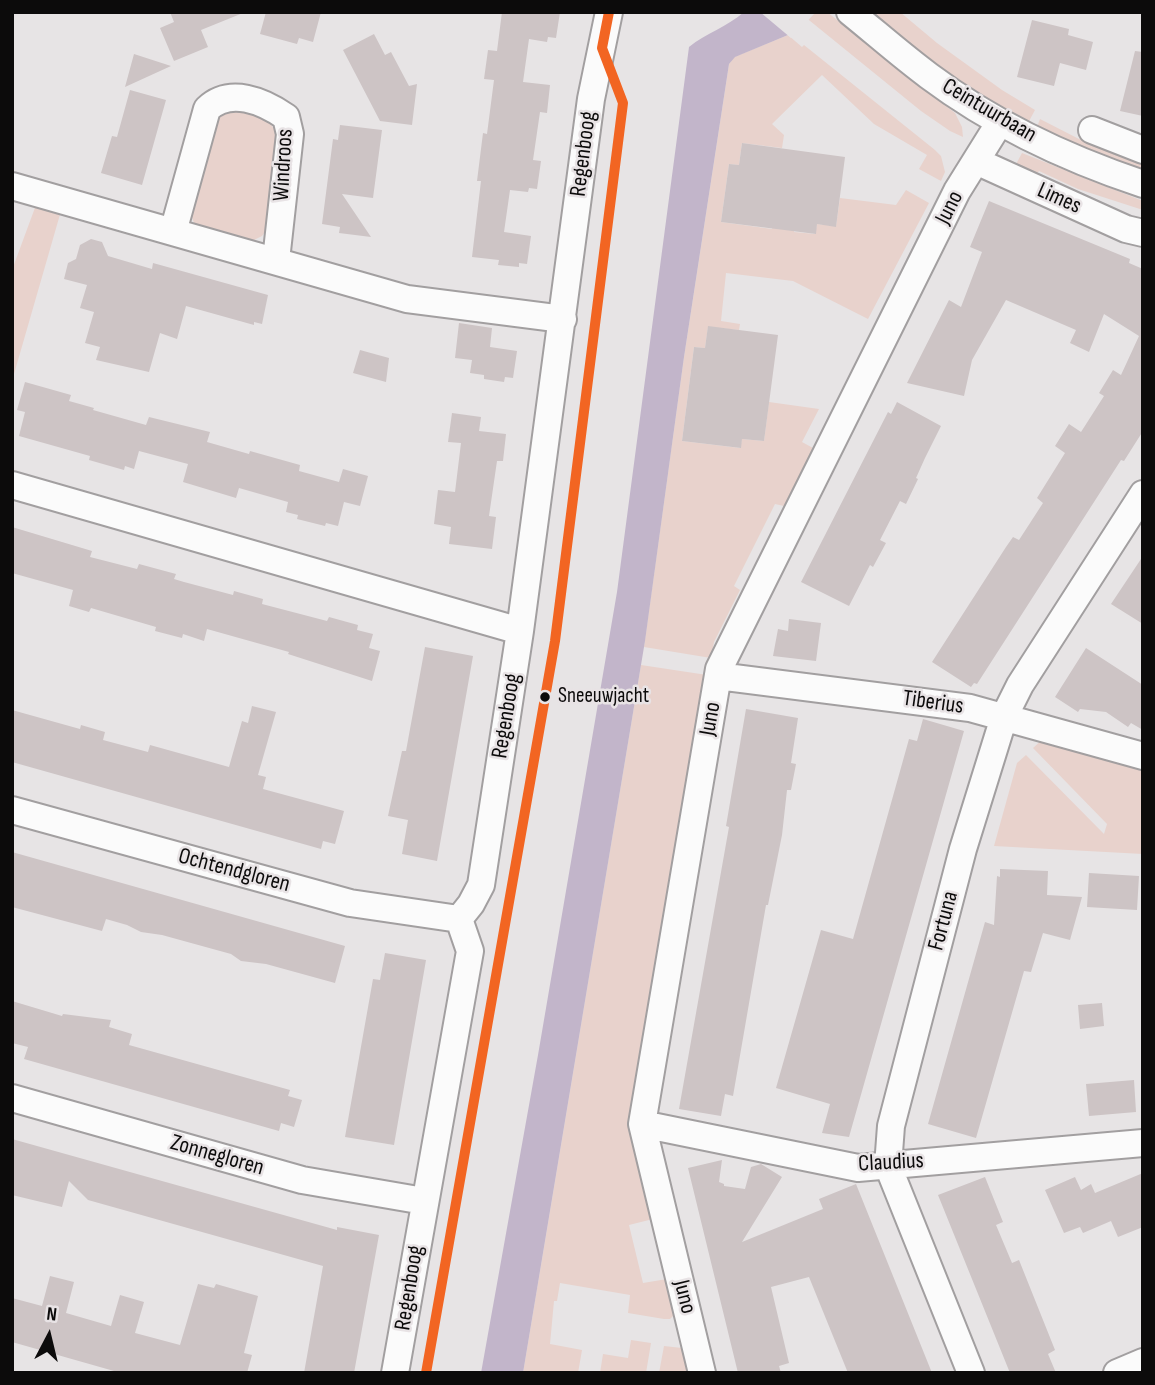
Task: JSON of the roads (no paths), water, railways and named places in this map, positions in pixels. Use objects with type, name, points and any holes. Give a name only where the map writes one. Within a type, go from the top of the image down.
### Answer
[{"type":"street","name":"Regenboog","points":[[396,1373],[424,1201],[470,951],[458,919],[471,904],[481,885],[520,631],[591,99],[609,12]]},
{"type":"street","name":"Regenboog","points":[[602,48],[625,12]]},
{"type":"street","name":"Ceintuurbaan","points":[[850,12],[930,77],[1000,122],[1092,167],[1143,184]]},
{"type":"street","name":"Windroos","points":[[173,232],[207,108],[217,99],[233,96],[271,108],[286,117],[290,134],[276,260]]},
{"type":"street","name":"Juno","points":[[702,1373],[642,1124],[718,676],[725,656],[957,191],[1000,122]]},
{"type":"street","points":[[1093,130],[1143,150]]},
{"type":"street","name":"Limes","points":[[976,161],[1126,229],[1143,233]]},
{"type":"street","points":[[12,186],[407,299],[563,319]]},
{"type":"street","points":[[12,485],[520,631]]},
{"type":"street","name":"Fortuna","points":[[971,1373],[888,1166],[891,1126],[963,849],[1004,717],[1020,685],[1143,494]]},
{"type":"street","name":"Tiberius","points":[[718,676],[970,708],[1143,756]]},
{"type":"street","name":"Ochtendgloren","points":[[12,810],[349,903],[458,919]]},
{"type":"street","name":"Zonnegloren","points":[[12,1098],[302,1180],[424,1201]]},
{"type":"street","name":"Claudius","points":[[642,1124],[859,1168],[1143,1143]]},
{"type":"street","points":[[1117,1373],[1143,1362]]},
{"type":"place","name":"Sneeuwjacht","points":[[545,697]]}]
